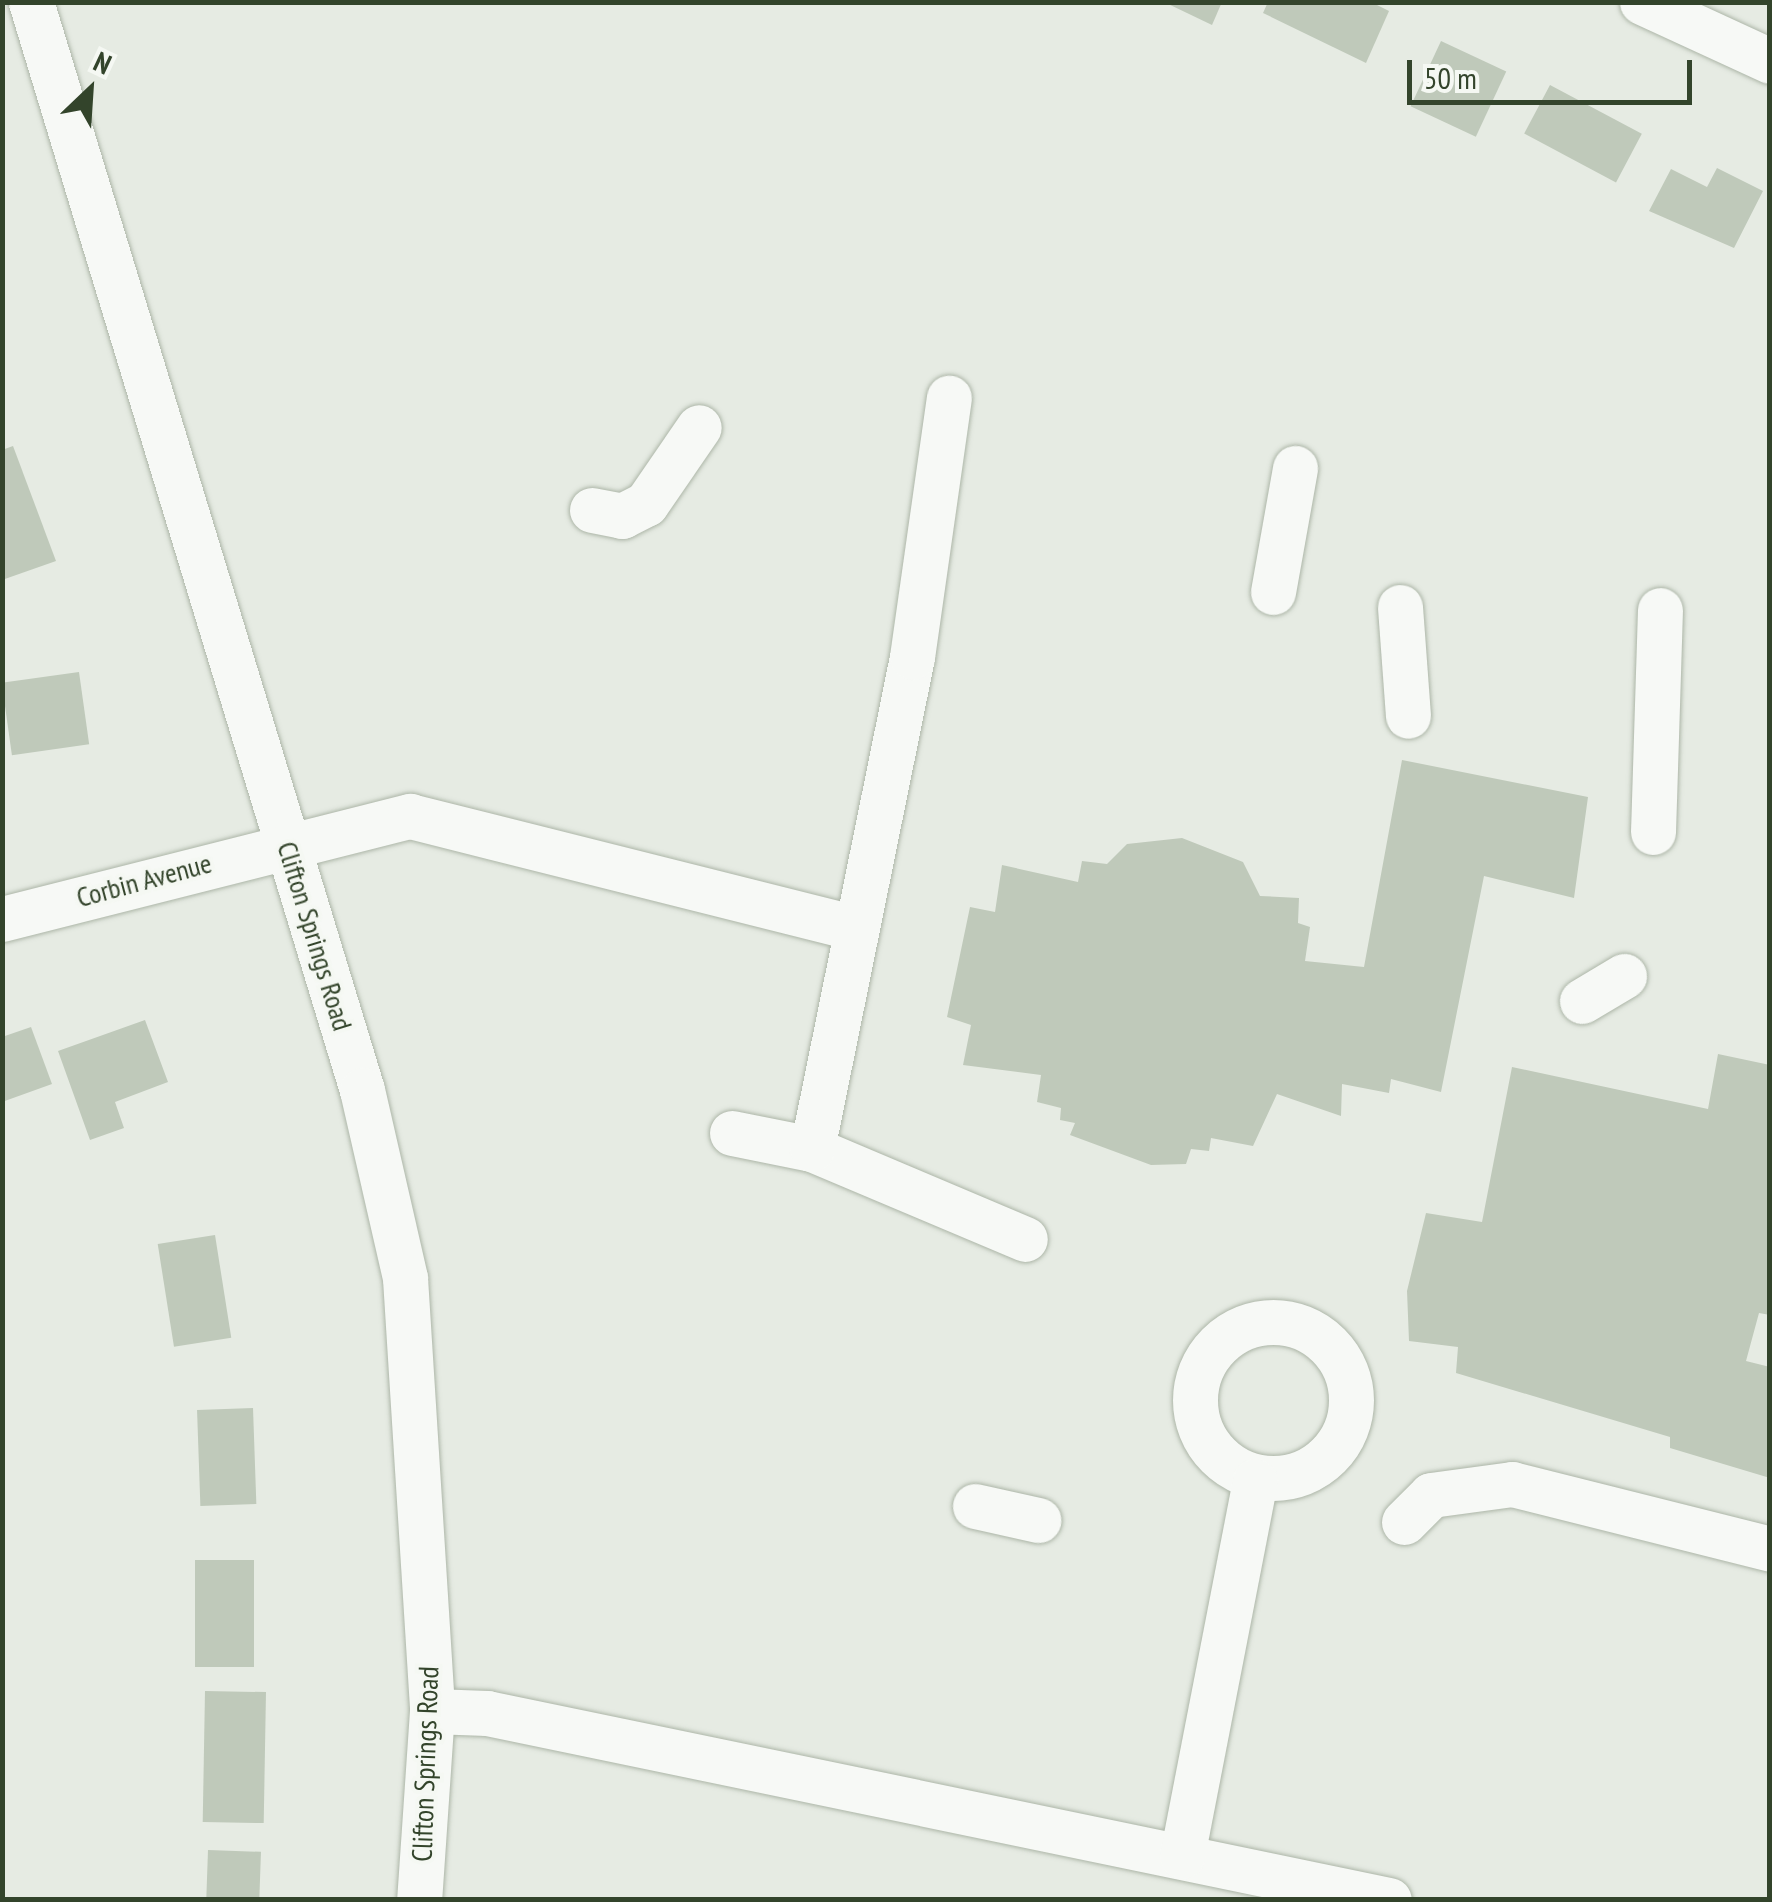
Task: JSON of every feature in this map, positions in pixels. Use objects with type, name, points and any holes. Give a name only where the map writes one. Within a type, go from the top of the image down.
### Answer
[{"type":"street","name":"Clifton Springs Road","points":[[31,2],[362,1090],[405,1278],[432,1711],[420,1900]]},
{"type":"street","points":[[1642,2],[1770,62]]},
{"type":"street","points":[[812,1149],[912,656],[950,398]]},
{"type":"street","points":[[592,510],[622,516],[646,504],[698,427]]},
{"type":"street","points":[[1273,592],[1295,468]]},
{"type":"street","points":[[1400,607],[1408,716]]},
{"type":"street","points":[[1653,832],[1660,610]]},
{"type":"street","name":"Corbin Avenue","points":[[2,919],[286,842],[410,816],[855,928]]},
{"type":"street","points":[[1582,1001],[1624,976]]},
{"type":"street","points":[[732,1133],[812,1149],[1025,1240]]},
{"type":"street","points":[[1182,1856],[1255,1480]]},
{"type":"street","points":[[1404,1522],[1431,1494],[1512,1484],[1770,1549]]},
{"type":"street","points":[[976,1506],[1038,1520]]},
{"type":"street","points":[[432,1711],[487,1713],[1389,1900]]},
{"type":"building","points":[[1164,2],[1222,2],[1212,25]]},
{"type":"building","points":[[1268,2],[1371,2],[1389,11],[1366,63],[1263,13]]},
{"type":"building","points":[[1441,41],[1506,71],[1476,137],[1411,106]]},
{"type":"building","points":[[1550,85],[1642,134],[1616,182],[1524,134]]},
{"type":"building","points":[[1717,168],[1763,191],[1734,248],[1649,211],[1671,169],[1707,187]]},
{"type":"building","points":[[13,446],[56,561],[2,580],[2,450]]},
{"type":"building","points":[[79,672],[89,744],[12,755],[2,683]]},
{"type":"building","points":[[1402,760],[1588,797],[1574,898],[1484,876],[1441,1092],[1391,1079],[1389,1093],[1342,1084],[1341,1116],[1277,1094],[1253,1146],[1211,1138],[1209,1151],[1191,1149],[1186,1164],[1151,1165],[1070,1135],[1075,1123],[1060,1120],[1061,1108],[1037,1102],[1041,1075],[963,1065],[971,1025],[947,1017],[970,907],[995,912],[1002,865],[1078,882],[1082,861],[1107,864],[1127,844],[1182,838],[1243,862],[1260,896],[1299,898],[1298,923],[1310,927],[1305,961],[1364,967]]},
{"type":"building","points":[[145,1020],[168,1082],[115,1102],[124,1128],[90,1140],[58,1051]]},
{"type":"building","points":[[31,1027],[52,1084],[2,1102],[2,1037]]},
{"type":"building","points":[[1718,1054],[1770,1065],[1770,1315],[1759,1313],[1746,1361],[1770,1367],[1770,1478],[1670,1448],[1670,1437],[1456,1373],[1458,1347],[1409,1341],[1407,1291],[1426,1213],[1482,1222],[1512,1067],[1708,1109]]},
{"type":"building","points":[[215,1235],[231,1338],[174,1347],[158,1244]]},
{"type":"building","points":[[253,1408],[256,1504],[200,1506],[197,1410]]},
{"type":"building","points":[[195,1560],[254,1560],[254,1667],[195,1667]]},
{"type":"building","points":[[205,1691],[266,1692],[264,1823],[203,1822]]},
{"type":"building","points":[[208,1850],[261,1852],[259,1900],[206,1900]]}]
